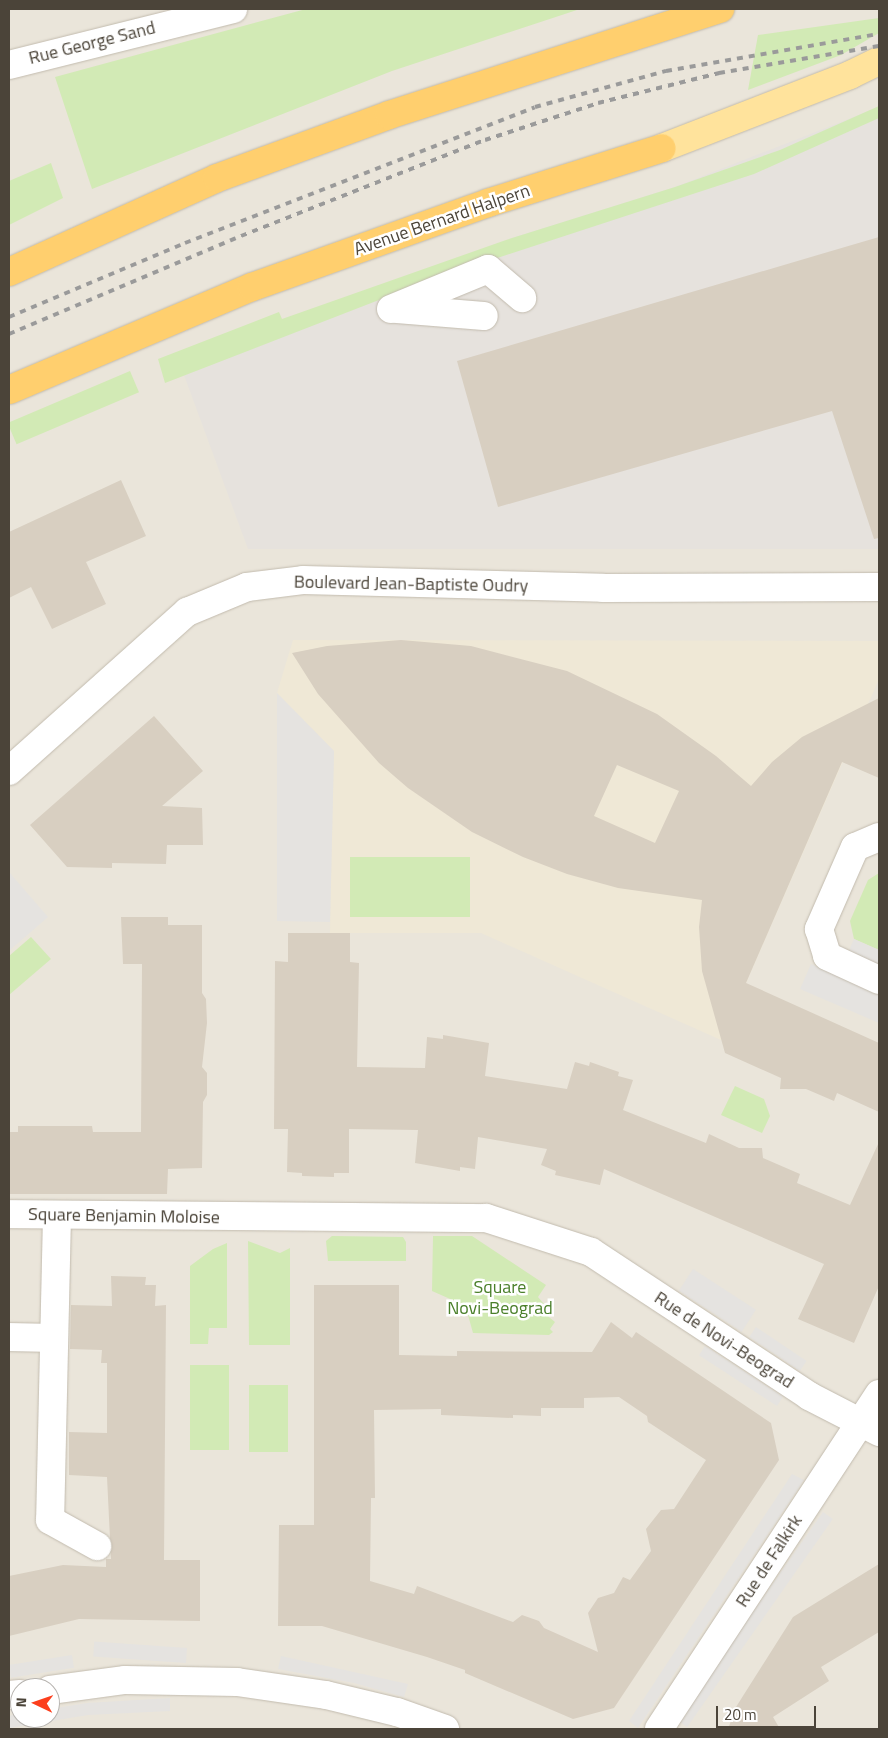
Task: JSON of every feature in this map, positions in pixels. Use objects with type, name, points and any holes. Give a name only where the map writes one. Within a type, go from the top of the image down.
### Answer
[{"type":"highway","points":[[9,272],[217,178],[362,125],[720,9]]},
{"type":"highway","name":"Avenue Bernard Halpern","points":[[9,390],[252,287],[488,203],[662,148]]},
{"type":"main road","name":"Avenue Bernard Halpern","points":[[662,148],[850,75],[879,61]]},
{"type":"street","name":"Rue George Sand","points":[[9,65],[233,9]]},
{"type":"street","points":[[484,316],[391,309],[488,268],[522,298]]},
{"type":"street","name":"Boulevard Jean-Baptiste Oudry","points":[[9,770],[187,612],[247,587],[303,580],[602,588],[879,587]]},
{"type":"street","points":[[879,837],[855,847],[819,929],[827,956],[879,980]]},
{"type":"street","name":"Square Benjamin Moloise","points":[[9,1214],[239,1218],[486,1218],[591,1252]]},
{"type":"street","points":[[57,1216],[50,1520],[97,1546]]},
{"type":"street","name":"Rue de Novi-Beograd","points":[[591,1252],[809,1396],[869,1428]]},
{"type":"street","points":[[9,1337],[54,1338]]},
{"type":"street","name":"Rue de Falkirk","points":[[659,1729],[869,1428],[879,1394]]},
{"type":"street","points":[[60,1689],[125,1680],[237,1682],[326,1695],[397,1712],[445,1729]]},
{"type":"shaded area","points":[[9,9],[879,9],[879,1729],[9,1729]]},
{"type":"shaded area","points":[[879,107],[879,549],[248,549],[184,375],[510,247],[506,240],[675,187]]},
{"type":"shaded area","points":[[293,640],[879,641],[879,679],[721,1040],[481,933],[330,933],[334,751],[277,693]]},
{"type":"shaded area","points":[[277,693],[334,751],[330,922],[277,921]]},
{"type":"shaded area","points":[[9,872],[48,917],[9,951]]},
{"type":"shaded area","points":[[854,939],[879,950],[879,969],[847,955]]},
{"type":"shaded area","points":[[811,964],[879,993],[879,1023],[800,989]]},
{"type":"shaded area","points":[[693,1269],[756,1310],[742,1332],[679,1291]]},
{"type":"shaded area","points":[[756,1327],[807,1361],[800,1371],[749,1337]]},
{"type":"shaded area","points":[[705,1346],[783,1397],[777,1406],[699,1355]]},
{"type":"shaded area","points":[[792,1474],[804,1480],[638,1728],[629,1721]]},
{"type":"shaded area","points":[[823,1512],[833,1519],[687,1727],[677,1720]]},
{"type":"shaded area","points":[[94,1642],[187,1648],[186,1663],[93,1656]]},
{"type":"shaded area","points":[[72,1655],[74,1668],[11,1678],[9,1665]]},
{"type":"shaded area","points":[[281,1656],[408,1684],[404,1697],[354,1683],[278,1669]]},
{"type":"shaded area","points":[[170,1698],[170,1711],[88,1715],[60,1720],[60,1707],[87,1703]]},
{"type":"green space","points":[[306,9],[580,9],[392,71],[92,189],[55,77]]},
{"type":"green space","points":[[879,18],[879,33],[841,55],[748,90],[758,35]]},
{"type":"green space","points":[[879,106],[879,118],[754,174],[433,279],[165,383],[158,359],[279,312],[282,319],[506,240],[675,187],[780,150]]},
{"type":"green space","points":[[51,163],[63,198],[9,225],[9,181]]},
{"type":"green space","points":[[130,371],[139,392],[17,444],[9,422]]},
{"type":"green space","points":[[350,857],[470,857],[470,917],[350,917]]},
{"type":"green space","points":[[879,873],[879,950],[854,939],[850,921],[868,880]]},
{"type":"green space","points":[[31,937],[51,959],[9,995],[9,956]]},
{"type":"green space","points":[[735,1086],[764,1099],[770,1116],[762,1133],[721,1115]]},
{"type":"green space","points":[[332,1236],[403,1237],[406,1242],[406,1261],[328,1261],[326,1241]]},
{"type":"green space","name":"Square Novi-Beograd","points":[[433,1236],[472,1236],[546,1285],[538,1297],[544,1304],[544,1313],[555,1322],[550,1329],[553,1332],[549,1335],[473,1333],[468,1315],[457,1302],[432,1291]]},
{"type":"green space","points":[[248,1241],[280,1253],[290,1248],[290,1345],[249,1345]]},
{"type":"green space","points":[[227,1243],[227,1328],[209,1328],[208,1344],[190,1344],[190,1266],[213,1249]]},
{"type":"green space","points":[[190,1365],[229,1365],[229,1450],[190,1450]]},
{"type":"green space","points":[[249,1385],[288,1385],[288,1452],[249,1452]]},
{"type":"building","points":[[879,237],[879,538],[874,539],[832,411],[498,507],[457,361]]},
{"type":"building","points":[[121,480],[146,536],[86,562],[106,604],[52,629],[31,587],[9,598],[9,532]]},
{"type":"building","points":[[401,640],[471,646],[567,671],[657,714],[716,756],[751,786],[772,762],[802,737],[879,698],[879,778],[842,762],[746,983],[879,1043],[879,1112],[837,1093],[834,1101],[806,1089],[780,1089],[781,1078],[725,1053],[702,971],[699,927],[702,900],[618,888],[567,874],[523,857],[472,832],[408,788],[379,763],[318,694],[292,653],[327,646]],"holes":[[[617,765],[679,791],[655,843],[594,816]]]},
{"type":"building","points":[[154,716],[203,771],[162,806],[202,808],[203,845],[167,845],[166,864],[112,863],[112,868],[67,867],[30,825]]},
{"type":"building","points":[[121,917],[168,917],[168,925],[202,925],[202,993],[206,999],[207,1023],[202,1067],[207,1073],[207,1095],[203,1102],[202,1168],[168,1169],[167,1194],[9,1194],[9,1132],[18,1132],[18,1126],[92,1126],[93,1132],[141,1132],[142,964],[123,964]]},
{"type":"building","points":[[288,933],[350,933],[350,962],[359,963],[357,1067],[425,1068],[427,1037],[443,1039],[443,1035],[489,1043],[485,1076],[567,1089],[575,1062],[589,1066],[590,1062],[619,1072],[618,1076],[633,1080],[623,1110],[706,1143],[709,1134],[739,1148],[762,1148],[763,1158],[800,1174],[797,1183],[850,1205],[879,1142],[879,1286],[854,1343],[798,1319],[824,1264],[604,1169],[600,1185],[555,1175],[556,1171],[541,1165],[547,1149],[478,1137],[475,1169],[460,1167],[460,1171],[415,1163],[418,1130],[349,1129],[349,1173],[334,1173],[334,1177],[302,1176],[302,1173],[287,1172],[288,1129],[274,1129],[275,961],[288,962]]},
{"type":"building","points":[[111,1276],[146,1277],[145,1285],[156,1285],[155,1306],[166,1305],[164,1560],[200,1560],[200,1621],[79,1619],[9,1636],[9,1576],[63,1565],[106,1567],[106,1559],[111,1559],[107,1477],[69,1475],[69,1432],[107,1433],[107,1363],[101,1363],[102,1350],[70,1349],[71,1305],[112,1306]]},
{"type":"building","points":[[314,1285],[399,1285],[399,1355],[457,1356],[457,1351],[592,1352],[611,1322],[632,1338],[636,1332],[771,1423],[779,1460],[614,1708],[573,1719],[465,1673],[465,1670],[427,1657],[322,1626],[278,1626],[279,1525],[314,1525]],"holes":[[[619,1397],[647,1416],[648,1422],[706,1460],[674,1509],[661,1510],[646,1529],[651,1551],[630,1580],[623,1577],[614,1593],[598,1598],[588,1613],[598,1652],[544,1628],[539,1621],[522,1615],[513,1622],[417,1586],[414,1594],[370,1581],[371,1498],[375,1498],[374,1410],[441,1409],[441,1415],[513,1418],[513,1415],[541,1416],[541,1408],[584,1408],[584,1398]]]},
{"type":"building","points":[[879,1564],[879,1632],[821,1667],[829,1681],[773,1717],[780,1729],[728,1729],[736,1707],[793,1617]]},
{"type":"railway","points":[[9,317],[185,243],[535,107],[666,71],[879,34]]},
{"type":"railway","points":[[9,334],[241,236],[485,140],[598,103],[719,73],[879,46]]}]
